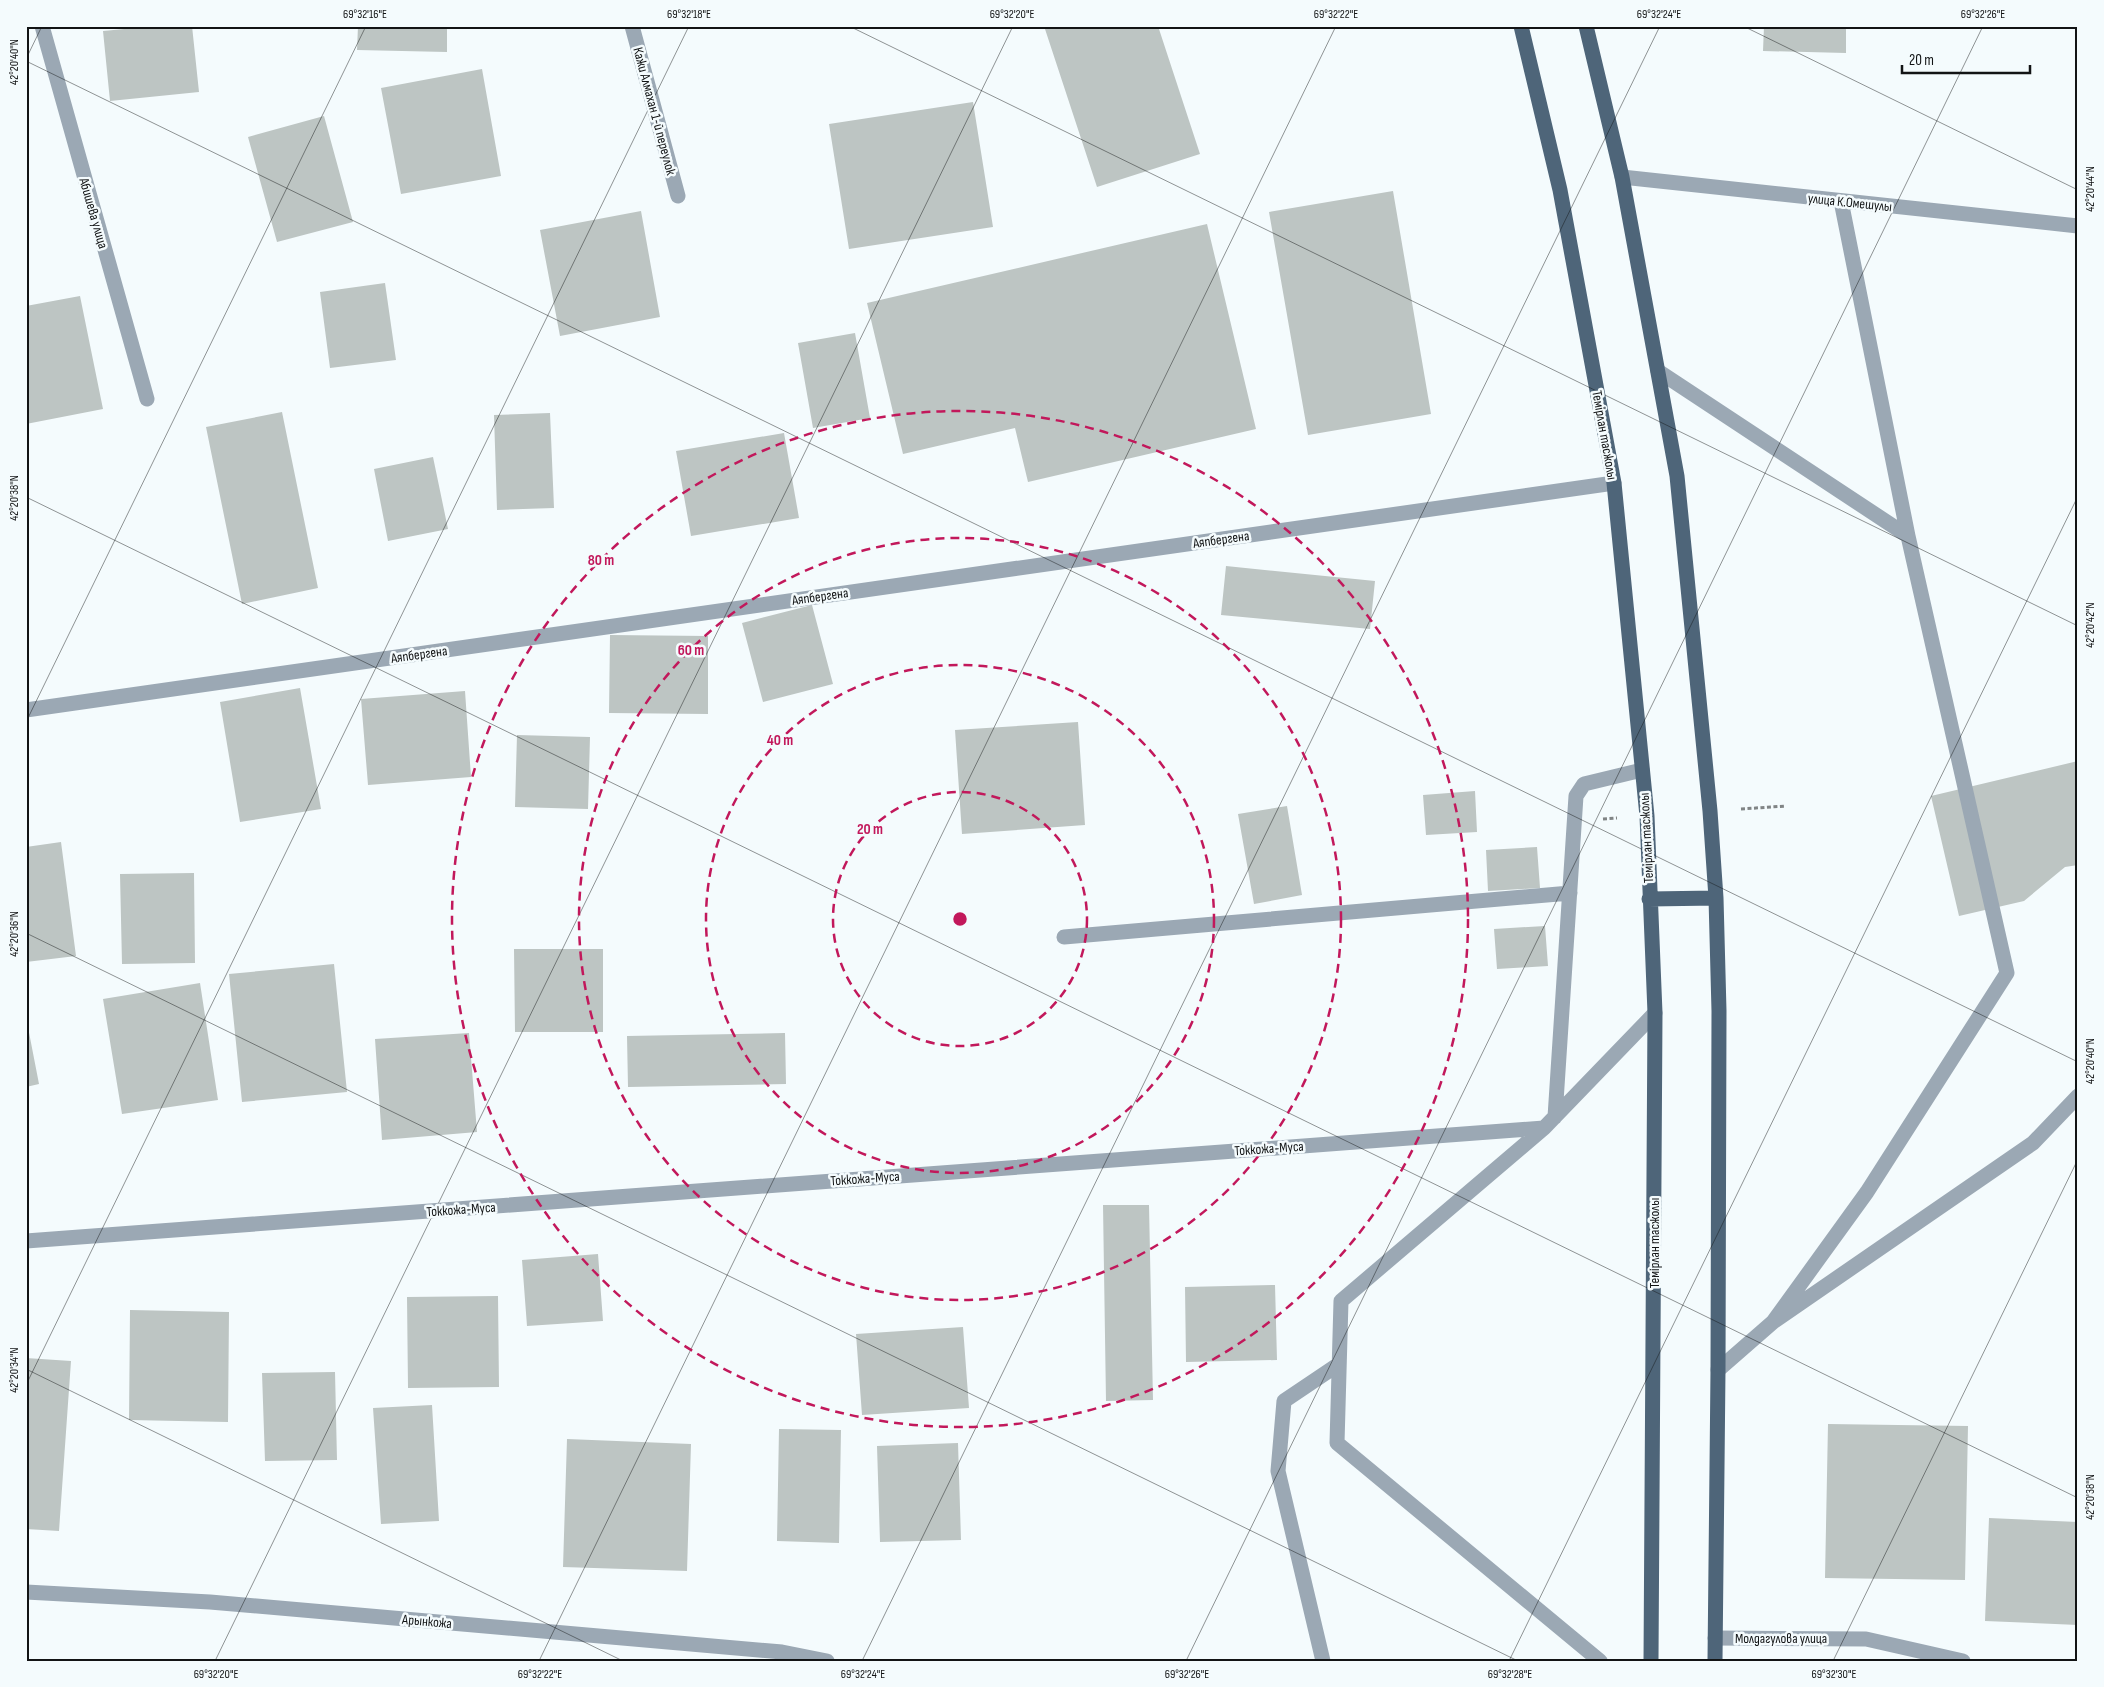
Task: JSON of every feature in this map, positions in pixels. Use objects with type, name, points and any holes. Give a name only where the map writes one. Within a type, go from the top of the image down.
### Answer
[{"type":"main road","name":"Темірлан тасжолы","points":[[1521,26],[1560,190],[1614,483],[1647,816],[1655,1013],[1650,1661]]},
{"type":"main road","points":[[1586,26],[1622,177],[1677,476],[1710,811],[1716,898],[1719,1011],[1715,1661]]},
{"type":"main road","points":[[1649,899],[1716,898]]},
{"type":"street","name":"Абишева улица","points":[[42,26],[147,399]]},
{"type":"street","name":"Кажи Алмахан 1-й переулок","points":[[632,26],[678,196]]},
{"type":"street","name":"улица К.Омешулы","points":[[1622,177],[2078,226]]},
{"type":"street","points":[[1773,1322],[1867,1192],[2007,974],[1908,536],[1841,201]]},
{"type":"street","points":[[1658,370],[1908,536]]},
{"type":"street","name":"Аяпбергена","points":[[26,710],[1614,483]]},
{"type":"street","points":[[1549,1122],[1570,893],[1576,796],[1584,784],[1642,770]]},
{"type":"street","points":[[1064,937],[1570,893]]},
{"type":"street","points":[[1600,1661],[1337,1443],[1340,1302],[1549,1122],[1655,1013]]},
{"type":"street","points":[[1718,1370],[1773,1322],[2033,1143],[2078,1096]]},
{"type":"street","name":"Токкожа-Муса","points":[[26,1240],[1549,1122]]},
{"type":"street","points":[[1323,1661],[1278,1470],[1284,1401],[1339,1364]]},
{"type":"street","name":"Арынкожа","points":[[26,1592],[210,1602],[782,1652],[827,1661]]},
{"type":"street","name":"Молдагулова улица","points":[[1716,1638],[1866,1639],[1963,1661]]},
{"type":"building","points":[[156,26],[192,26],[199,92],[110,101],[103,31]]},
{"type":"building","points":[[358,26],[447,26],[447,52],[357,50]]},
{"type":"building","points":[[1044,26],[1158,26],[1200,154],[1097,187]]},
{"type":"building","points":[[1764,26],[1846,26],[1846,53],[1763,51]]},
{"type":"building","points":[[482,69],[501,176],[401,194],[381,88]]},
{"type":"building","points":[[973,102],[993,227],[849,249],[829,124]]},
{"type":"building","points":[[324,116],[353,222],[277,242],[248,137]]},
{"type":"building","points":[[1393,191],[1431,414],[1308,435],[1269,212]]},
{"type":"building","points":[[641,211],[660,317],[560,336],[540,230]]},
{"type":"building","points":[[1207,224],[1256,429],[1028,482],[1015,428],[903,454],[867,303]]},
{"type":"building","points":[[385,283],[396,360],[330,368],[320,292]]},
{"type":"building","points":[[80,296],[103,409],[26,424],[26,306]]},
{"type":"building","points":[[855,333],[870,418],[813,428],[798,343]]},
{"type":"building","points":[[282,412],[318,588],[242,604],[206,427]]},
{"type":"building","points":[[550,413],[554,508],[497,510],[494,415]]},
{"type":"building","points":[[784,433],[799,518],[691,536],[676,451]]},
{"type":"building","points":[[433,457],[448,529],[388,541],[374,469]]},
{"type":"building","points":[[1226,566],[1375,581],[1370,629],[1221,615]]},
{"type":"building","points":[[812,605],[833,684],[763,702],[742,623]]},
{"type":"building","points":[[610,635],[708,636],[708,714],[609,713]]},
{"type":"building","points":[[300,688],[321,809],[240,822],[220,702]]},
{"type":"building","points":[[465,691],[471,777],[368,785],[361,699]]},
{"type":"building","points":[[1078,722],[1085,825],[962,834],[955,730]]},
{"type":"building","points":[[517,735],[590,737],[588,809],[515,807]]},
{"type":"building","points":[[2078,761],[2078,865],[2065,867],[2024,901],[1959,916],[1931,796]]},
{"type":"building","points":[[1475,791],[1477,832],[1426,835],[1423,795]]},
{"type":"building","points":[[1287,806],[1302,895],[1254,904],[1238,814]]},
{"type":"building","points":[[61,842],[76,956],[26,962],[26,847]]},
{"type":"building","points":[[1537,847],[1540,888],[1488,891],[1486,850]]},
{"type":"building","points":[[194,873],[195,963],[122,964],[120,874]]},
{"type":"building","points":[[1545,926],[1548,966],[1497,969],[1494,929]]},
{"type":"building","points":[[514,949],[603,949],[603,1032],[515,1032]]},
{"type":"building","points":[[334,964],[347,1092],[242,1102],[229,974]]},
{"type":"building","points":[[200,983],[218,1100],[122,1114],[103,999]]},
{"type":"building","points":[[26,1017],[39,1084],[26,1087]]},
{"type":"building","points":[[469,1033],[477,1132],[382,1140],[375,1039]]},
{"type":"building","points":[[785,1033],[786,1084],[628,1087],[627,1036]]},
{"type":"building","points":[[1103,1205],[1149,1205],[1153,1400],[1106,1401]]},
{"type":"building","points":[[598,1254],[603,1321],[527,1326],[522,1260]]},
{"type":"building","points":[[1275,1285],[1277,1360],[1186,1362],[1185,1287]]},
{"type":"building","points":[[498,1296],[499,1387],[408,1388],[407,1297]]},
{"type":"building","points":[[130,1310],[229,1312],[228,1422],[129,1420]]},
{"type":"building","points":[[963,1327],[969,1408],[862,1415],[856,1334]]},
{"type":"building","points":[[26,1358],[71,1361],[59,1531],[26,1529]]},
{"type":"building","points":[[335,1372],[337,1460],[265,1461],[262,1373]]},
{"type":"building","points":[[432,1405],[439,1521],[381,1524],[373,1408]]},
{"type":"building","points":[[1828,1424],[1968,1426],[1965,1580],[1825,1578]]},
{"type":"building","points":[[779,1429],[841,1430],[839,1543],[777,1541]]},
{"type":"building","points":[[567,1439],[691,1444],[687,1571],[563,1567]]},
{"type":"building","points":[[958,1443],[961,1540],[880,1542],[877,1446]]},
{"type":"building","points":[[1989,1518],[2078,1522],[2078,1625],[1985,1621]]}]
